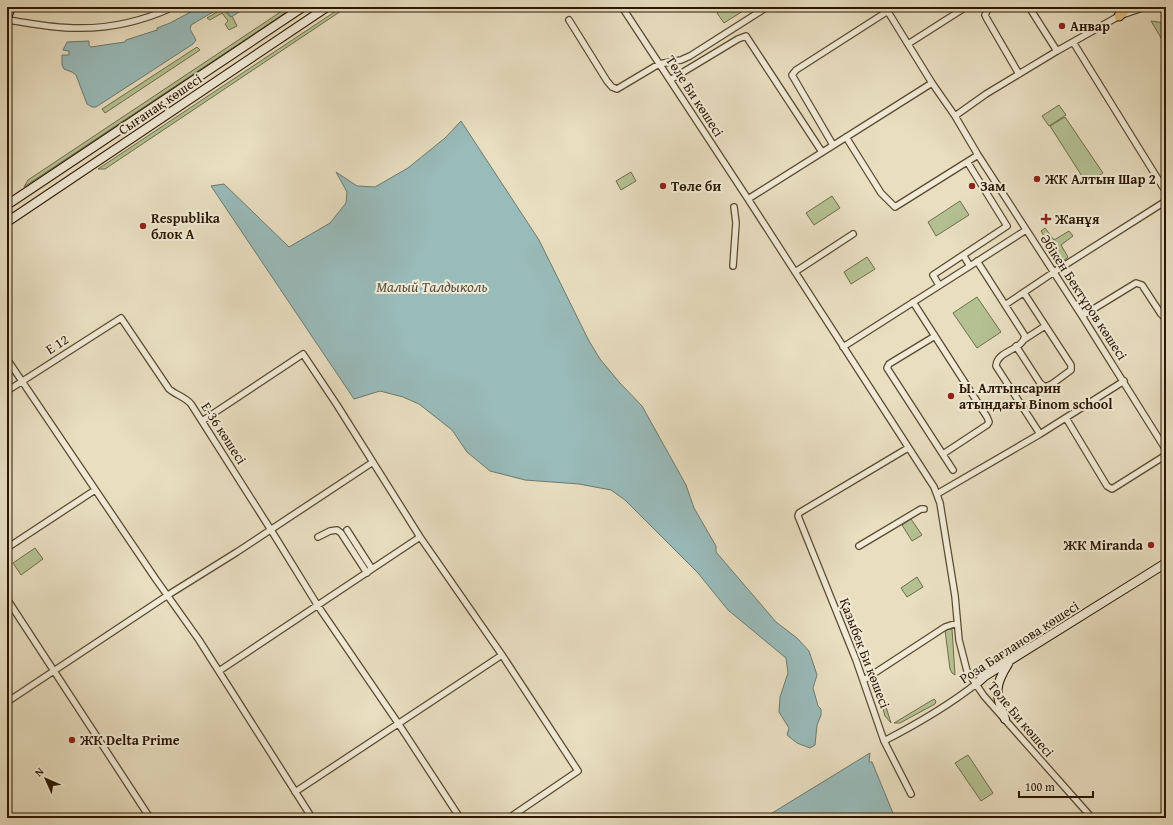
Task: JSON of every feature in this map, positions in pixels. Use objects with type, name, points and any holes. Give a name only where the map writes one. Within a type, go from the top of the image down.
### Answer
[{"type":"main road","points":[[7,19],[11,7]]},
{"type":"main road","name":"Сығанақ көшесі","points":[[7,205],[303,7]]},
{"type":"main road","name":"Сығанақ көшесі","points":[[7,222],[327,7]]},
{"type":"main road","points":[[1119,16],[1128,7]]},
{"type":"main road","points":[[1164,7],[1166,11]]},
{"type":"main road","name":"Роза Бағланова көшесі","points":[[976,684],[985,676],[1166,563]]},
{"type":"main road","points":[[1005,719],[998,698],[997,688],[999,677],[1009,661]]},
{"type":"street","points":[[7,19],[43,26],[67,28],[103,26],[131,22],[154,16],[173,7]]},
{"type":"street","name":"Төле Би көшесі","points":[[622,7],[934,487],[937,494],[955,596],[959,640],[967,671],[984,696],[1092,818]]},
{"type":"street","points":[[908,44],[966,7]]},
{"type":"street","points":[[989,7],[985,14],[987,19],[1019,74]]},
{"type":"street","points":[[1029,7],[1057,51]]},
{"type":"street","points":[[955,116],[986,94],[1057,51],[1119,16],[1145,7]]},
{"type":"street","points":[[569,20],[607,81],[614,89],[617,89],[659,64],[681,60],[690,56],[765,8]]},
{"type":"street","points":[[833,145],[792,75],[796,70],[886,9]]},
{"type":"street","name":"Әбікен Бектұров көшесі","points":[[886,9],[932,83],[955,116],[978,156],[1124,381],[1166,450]]},
{"type":"street","points":[[670,80],[738,39],[746,36],[822,152]]},
{"type":"street","points":[[1073,42],[1166,192]]},
{"type":"street","points":[[748,199],[932,83]]},
{"type":"street","points":[[846,137],[881,193],[895,207],[978,156]]},
{"type":"street","points":[[939,285],[933,275],[1007,226],[968,163]]},
{"type":"street","points":[[1005,305],[1166,201]]},
{"type":"street","points":[[733,266],[736,223],[734,207]]},
{"type":"street","points":[[843,347],[1026,230]]},
{"type":"street","points":[[795,272],[853,234]]},
{"type":"street","points":[[963,255],[970,266]]},
{"type":"street","points":[[977,261],[1024,333],[1025,339]]},
{"type":"street","points":[[1082,316],[1136,283],[1142,285],[1164,312],[1166,319]]},
{"type":"street","points":[[1016,346],[1040,383],[1045,386],[1052,384],[1065,376],[1071,370],[1071,365],[1024,293]]},
{"type":"street","points":[[913,302],[987,417],[988,422],[987,425],[943,454]]},
{"type":"street","name":"E 12","points":[[7,392],[120,318]]},
{"type":"street","name":"Е-36 көшесі","points":[[120,318],[169,389],[174,394],[186,399],[202,421],[318,606],[398,723],[460,818]]},
{"type":"street","points":[[1040,434],[996,366],[997,361],[1001,356],[1045,326]]},
{"type":"street","points":[[935,336],[889,364],[888,368],[953,470]]},
{"type":"street","points":[[202,421],[303,354],[337,404],[420,537],[502,655],[578,771],[509,818]]},
{"type":"street","points":[[7,359],[219,671],[312,818]]},
{"type":"street","points":[[937,494],[1040,434],[1124,381]]},
{"type":"street","points":[[1066,418],[1107,486],[1112,489],[1166,455]]},
{"type":"street","name":"Қазыбек Би көшесі","points":[[908,448],[798,513],[864,680],[884,741],[911,794]]},
{"type":"street","points":[[7,702],[373,462]]},
{"type":"street","points":[[7,548],[95,490]]},
{"type":"street","points":[[859,546],[921,509],[924,509]]},
{"type":"street","points":[[318,537],[330,531],[337,530],[367,573]]},
{"type":"street","points":[[347,530],[372,569]]},
{"type":"street","points":[[219,671],[420,537]]},
{"type":"street","points":[[7,599],[53,672],[150,818]]},
{"type":"street","points":[[864,680],[945,627],[957,623]]},
{"type":"street","points":[[295,792],[502,655]]},
{"type":"street","name":"Роза Бағланова көшесі","points":[[884,741],[906,730],[976,684]]},
{"type":"green space","points":[[288,7],[294,7],[24,187],[28,180]]},
{"type":"green space","points":[[342,7],[341,11],[105,169],[98,169]]},
{"type":"green space","points":[[725,7],[740,7],[743,11],[724,23],[717,13]]},
{"type":"green space","points":[[220,10],[223,10],[231,17],[232,16],[237,26],[229,30],[225,24],[228,21],[222,13],[210,20],[207,18]]},
{"type":"green space","points":[[1151,21],[1165,23],[1166,42],[1164,43]]},
{"type":"green space","points":[[197,47],[200,50],[105,113],[102,109]]},
{"type":"green space","points":[[1059,105],[1066,115],[1049,126],[1042,116]]},
{"type":"green space","points":[[1065,117],[1103,173],[1087,184],[1050,126]]},
{"type":"green space","points":[[631,172],[636,181],[621,190],[616,181]]},
{"type":"green space","points":[[832,196],[840,208],[814,225],[806,213]]},
{"type":"green space","points":[[960,201],[969,215],[936,236],[928,222]]},
{"type":"green space","points":[[1045,228],[1054,240],[1069,231],[1073,236],[1061,245],[1068,257],[1061,263],[1041,231]]},
{"type":"green space","points":[[867,257],[875,269],[851,284],[844,272]]},
{"type":"green space","points":[[977,297],[1001,332],[977,348],[953,313]]},
{"type":"green space","points":[[911,519],[922,535],[912,541],[902,525]]},
{"type":"green space","points":[[35,548],[43,559],[21,575],[13,563]]},
{"type":"green space","points":[[917,577],[923,587],[907,597],[901,588]]},
{"type":"green space","points":[[952,629],[955,675],[950,669],[945,630]]},
{"type":"green space","points":[[876,675],[891,723],[885,716],[881,702],[877,697],[870,679]]},
{"type":"green space","points":[[934,699],[936,701],[935,704],[900,723],[894,723]]},
{"type":"green space","points":[[968,755],[993,793],[981,801],[955,763]]},
{"type":"water","points":[[200,7],[247,7],[231,17],[224,8],[218,9],[191,25],[190,29],[196,40],[193,44],[96,107],[92,107],[87,104],[76,75],[64,69],[62,65],[62,55],[69,55],[69,51],[63,50],[67,42],[89,41],[89,45],[91,47],[125,42],[126,40],[157,30],[157,28],[170,23]]},
{"type":"water","name":"Малый Талдыколь","points":[[461,121],[539,240],[589,341],[600,359],[642,406],[686,485],[694,508],[716,546],[716,552],[776,622],[797,638],[809,651],[817,675],[813,688],[818,706],[821,709],[821,715],[817,725],[815,745],[810,748],[797,743],[787,735],[789,728],[779,712],[780,697],[788,673],[786,658],[728,610],[698,573],[625,500],[611,490],[579,484],[525,480],[490,471],[467,452],[452,430],[419,404],[403,397],[380,391],[354,399],[211,186],[224,184],[289,247],[330,223],[346,203],[347,192],[336,172],[357,186],[375,187],[408,168],[445,138]]},
{"type":"water","points":[[870,753],[869,762],[872,762],[895,818],[764,818]]},
{"type":"place","name":"Анвар","points":[[1062,26]]},
{"type":"place","name":"ЖК Алтын Шар 2","points":[[1037,179]]},
{"type":"place","name":"Төле би","points":[[663,186]]},
{"type":"place","name":"Зам","points":[[972,186]]},
{"type":"place","name":"Жанұя","points":[[1046,219]]},
{"type":"place","name":"Respublika блок А","points":[[143,226]]},
{"type":"place","name":"Ы. Алтынсарин атындағы Binom school","points":[[951,396]]},
{"type":"place","name":"ЖК Miranda","points":[[1151,545]]},
{"type":"place","name":"ЖК Delta Prime","points":[[72,740]]}]
